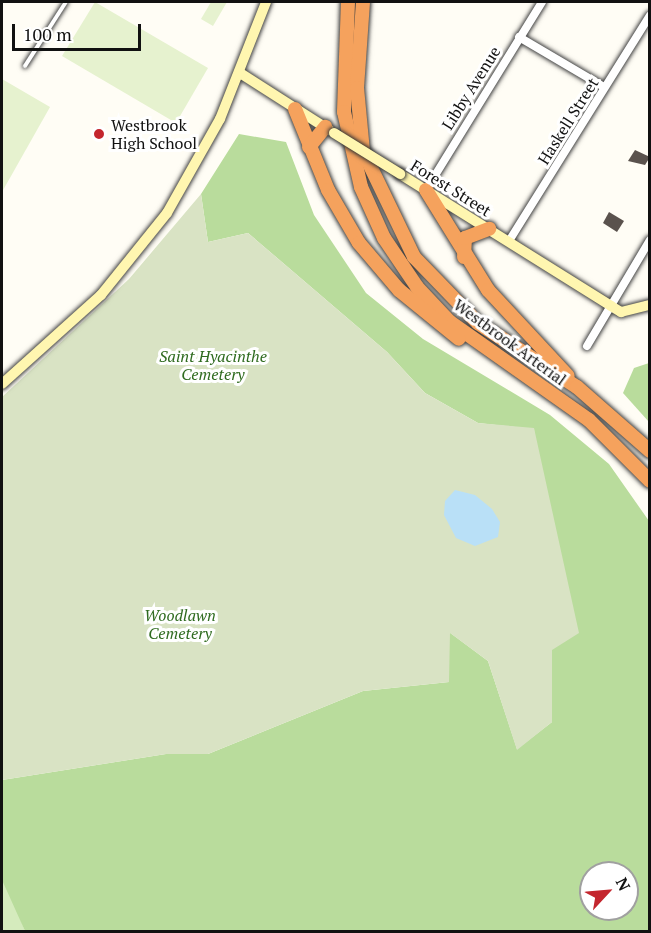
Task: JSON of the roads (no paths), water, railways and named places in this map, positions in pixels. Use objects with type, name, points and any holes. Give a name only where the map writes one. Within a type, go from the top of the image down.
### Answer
[{"type":"highway","name":"Westbrook Arterial","points":[[348,2],[344,112],[361,187],[384,238],[417,287],[450,322],[505,363],[589,420],[650,481]]},
{"type":"highway","name":"Westbrook Arterial","points":[[363,2],[357,65],[360,135],[389,214],[430,279],[453,302],[577,387],[650,451]]},
{"type":"highway","points":[[295,109],[309,147],[337,208],[384,275],[437,324],[505,363]]},
{"type":"highway","points":[[309,147],[330,130]]},
{"type":"highway","points":[[426,190],[464,257],[577,387]]},
{"type":"highway","points":[[464,257],[465,238],[489,229]]},
{"type":"street","points":[[2,384],[80,316],[139,251],[202,158],[240,73],[266,2]]},
{"type":"street","name":"Libby Avenue","points":[[426,190],[542,2]]},
{"type":"street","name":"Haskell Street","points":[[509,241],[650,15]]},
{"type":"street","points":[[519,38],[604,87]]},
{"type":"street","name":"Forest Street","points":[[240,73],[621,312],[650,305]]},
{"type":"street","points":[[587,346],[650,240]]},
{"type":"lane","points":[[26,66],[66,2]]},
{"type":"water","points":[[455,490],[475,495],[492,509],[500,522],[498,537],[475,546],[456,538],[444,515],[445,501]]},
{"type":"place","name":"Westbrook High School","points":[[99,134]]},
{"type":"park label","name":"Saint Hyacinthe Cemetery","points":[[213,365]]},
{"type":"park label","name":"Woodlawn Cemetery","points":[[180,624]]}]
